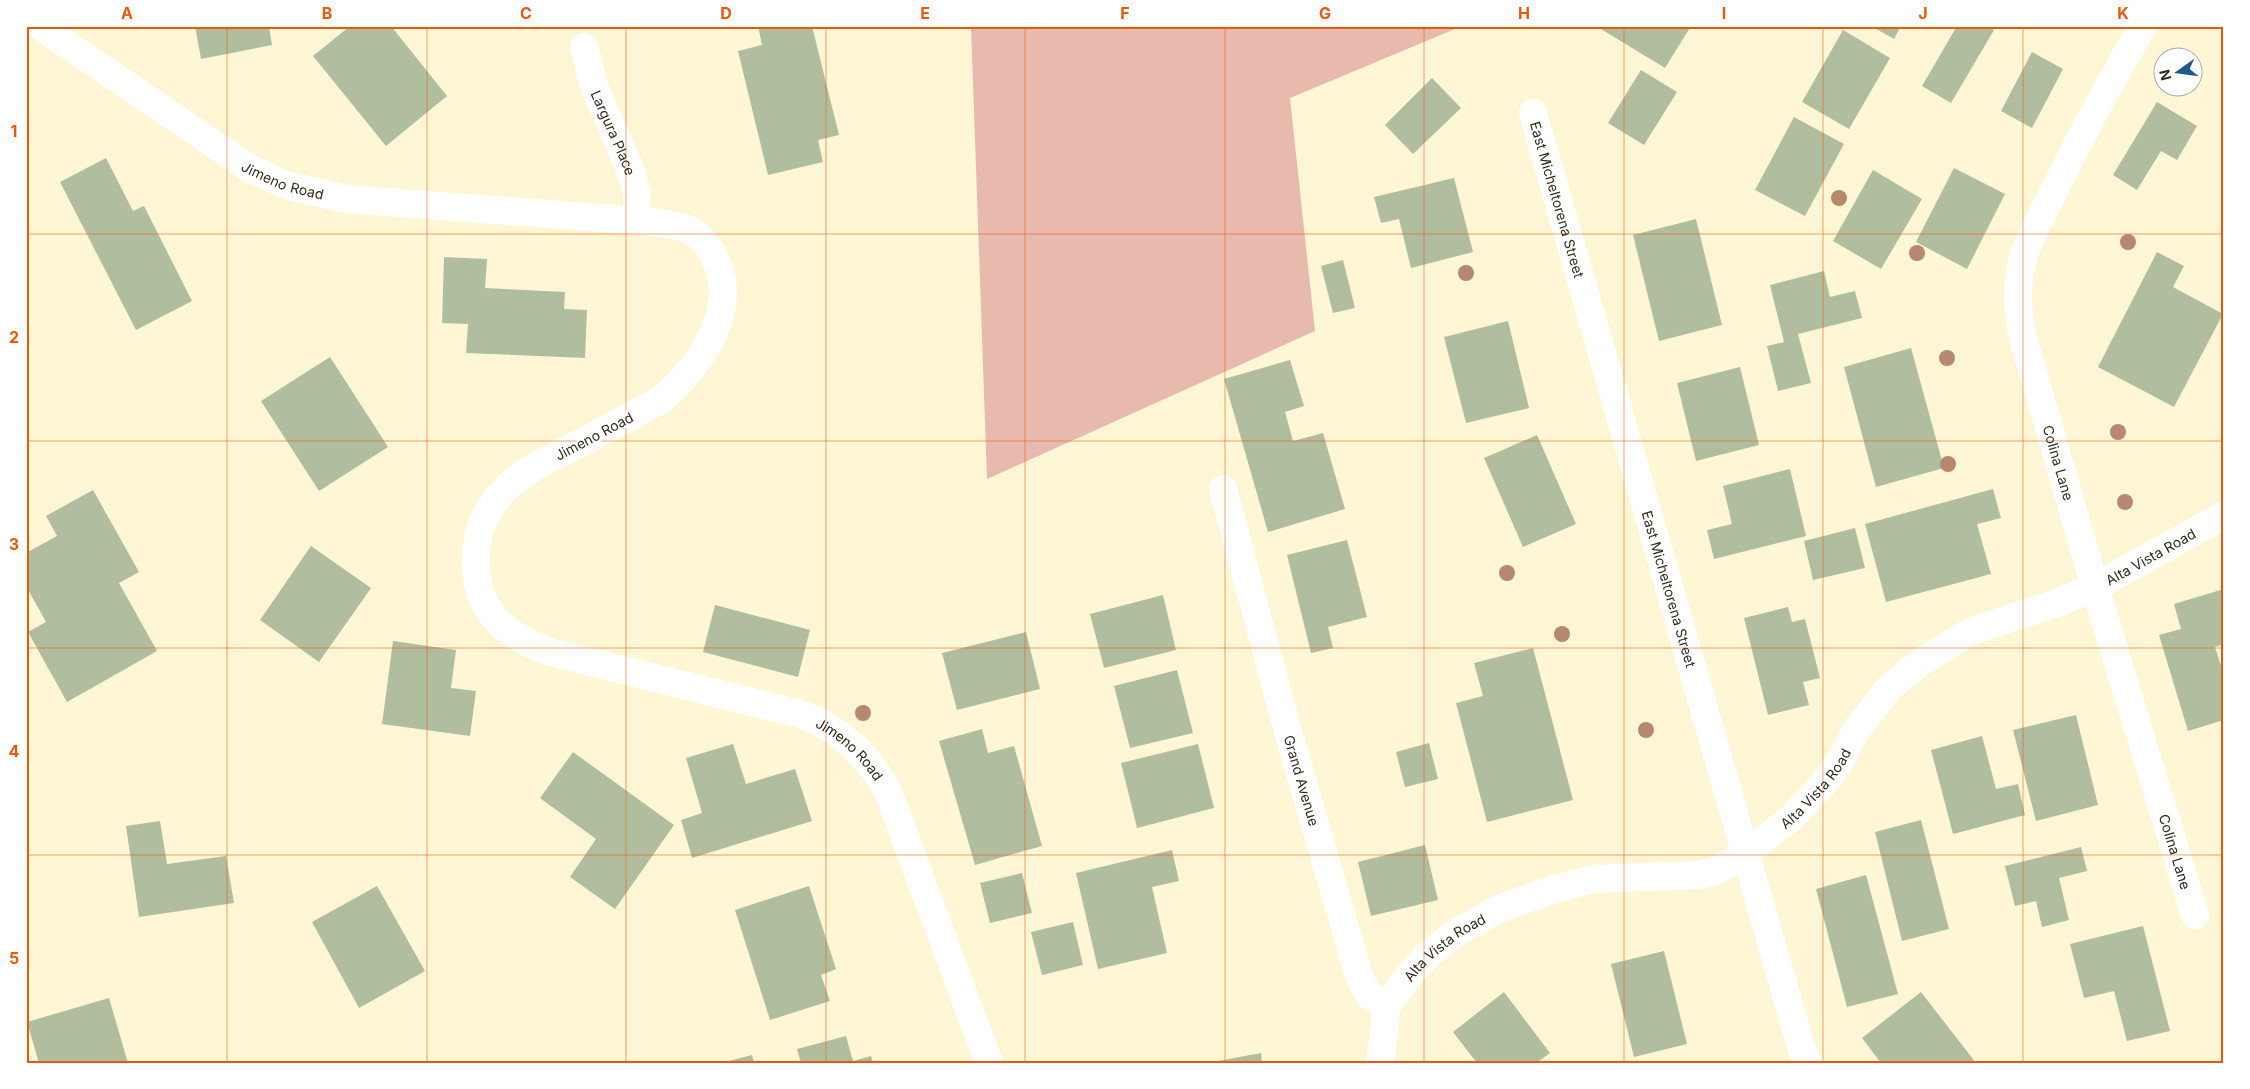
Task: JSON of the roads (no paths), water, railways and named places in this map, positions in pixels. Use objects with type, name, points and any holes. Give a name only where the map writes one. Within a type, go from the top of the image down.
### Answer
[{"type":"street","name":"Jimeno Road","points":[[40,26],[249,168],[286,184],[346,200],[656,222],[689,229],[704,242],[715,256],[722,275],[724,294],[721,313],[703,353],[677,385],[662,399],[521,475],[497,498],[480,530],[475,549],[475,569],[479,587],[487,606],[498,622],[513,636],[529,645],[804,715],[825,724],[844,737],[866,758],[887,789],[989,1063]]},
{"type":"street","name":"Colina Lane","points":[[2142,26],[2065,169],[2027,247],[2020,269],[2017,292],[2018,315],[2095,587],[2195,915]]},
{"type":"street","name":"Largura Place","points":[[584,47],[595,89],[629,166],[637,192],[637,220]]},
{"type":"street","name":"East Micheltorena Street","points":[[1533,113],[1745,854],[1802,1050],[1809,1063]]},
{"type":"street","name":"Grand Avenue","points":[[1223,489],[1287,728],[1360,979],[1370,996],[1386,1006]]},
{"type":"street","name":"Alta Vista Road","points":[[1386,1006],[1414,969],[1429,954],[1458,931],[1504,907],[1555,889],[1592,879],[1700,874],[1715,871],[1745,854],[1792,816],[1825,782],[1839,763],[1855,732],[1888,688],[1922,661],[1972,631],[2057,603],[2095,587],[2224,515]]},
{"type":"street","points":[[1380,1063],[1386,1006]]}]
